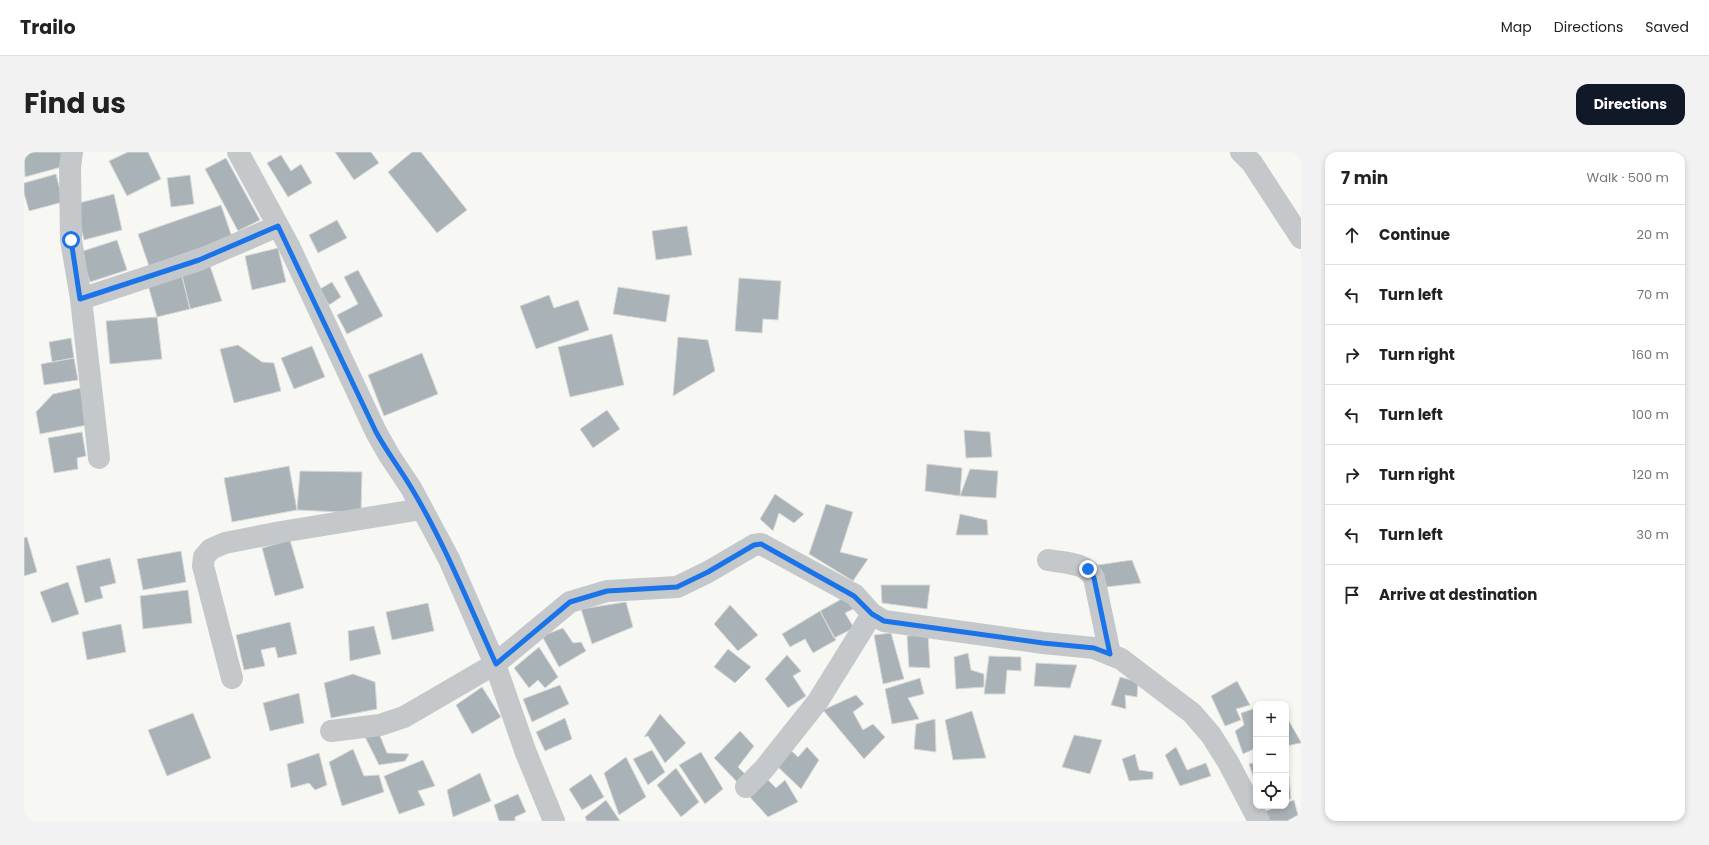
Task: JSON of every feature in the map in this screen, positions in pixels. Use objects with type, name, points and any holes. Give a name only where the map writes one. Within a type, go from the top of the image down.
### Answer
[{"type":"street","points":[[72,152],[70,168],[71,240],[80,299],[99,458]]},
{"type":"street","points":[[238,152],[278,226],[376,432],[411,488],[449,559],[496,664],[526,753],[554,821]]},
{"type":"street","points":[[1241,152],[1252,163],[1301,238]]},
{"type":"street","points":[[80,299],[199,260],[278,226]]},
{"type":"street","points":[[232,678],[203,566],[204,557],[211,549],[225,543],[274,533],[422,509]]},
{"type":"street","points":[[331,731],[380,725],[404,717],[496,664],[570,602],[607,591],[677,587],[708,572],[754,545],[761,544],[854,596],[872,614],[884,621],[1043,643],[1094,648],[1121,659],[1192,713],[1211,735],[1228,762],[1259,821]]},
{"type":"street","points":[[1048,560],[1080,566],[1091,571],[1094,578],[1110,654]]},
{"type":"street","points":[[746,787],[764,769],[818,701],[872,614]]},
{"type":"building","points":[[24,152],[61,152],[65,166],[25,177]]},
{"type":"building","points":[[128,152],[148,152],[161,179],[127,196],[109,161]]},
{"type":"building","points":[[335,152],[371,152],[379,163],[354,180]]},
{"type":"building","points":[[412,152],[421,152],[467,210],[437,233],[388,172]]},
{"type":"building","points":[[281,155],[291,171],[301,164],[312,183],[288,197],[267,163]]},
{"type":"building","points":[[226,158],[260,220],[238,231],[205,169]]},
{"type":"building","points":[[56,174],[63,202],[29,211],[24,193],[24,183]]},
{"type":"building","points":[[190,175],[194,204],[171,207],[167,178]]},
{"type":"building","points":[[114,194],[122,230],[84,240],[75,204]]},
{"type":"building","points":[[221,205],[232,237],[149,266],[138,234]]},
{"type":"building","points":[[337,220],[347,238],[318,253],[309,235]]},
{"type":"building","points":[[687,226],[692,255],[656,260],[652,231]]},
{"type":"building","points":[[117,240],[127,270],[90,282],[80,252]]},
{"type":"building","points":[[278,248],[286,282],[252,290],[245,256]]},
{"type":"building","points":[[210,266],[222,301],[190,309],[182,276]]},
{"type":"building","points":[[358,270],[383,316],[347,334],[337,315],[358,304],[344,277]]},
{"type":"building","points":[[182,276],[190,309],[157,317],[148,285]]},
{"type":"building","points":[[739,278],[781,281],[778,320],[763,319],[762,333],[735,331]]},
{"type":"building","points":[[332,282],[341,297],[329,305],[320,289]]},
{"type":"building","points":[[618,287],[670,295],[666,322],[613,314]]},
{"type":"building","points":[[549,295],[554,308],[578,300],[589,330],[536,349],[520,306]]},
{"type":"building","points":[[157,317],[162,359],[110,364],[106,321]]},
{"type":"building","points":[[612,334],[624,385],[570,397],[558,347]]},
{"type":"building","points":[[678,337],[708,340],[715,371],[673,396]]},
{"type":"building","points":[[71,338],[74,358],[52,362],[49,342]]},
{"type":"building","points":[[238,345],[262,362],[274,363],[281,391],[234,403],[220,349]]},
{"type":"building","points":[[312,346],[325,377],[294,389],[281,358]]},
{"type":"building","points":[[422,353],[438,394],[384,416],[368,375]]},
{"type":"building","points":[[74,358],[78,380],[44,385],[41,364]]},
{"type":"building","points":[[81,388],[87,425],[40,434],[36,412],[53,394]]},
{"type":"building","points":[[607,410],[620,429],[593,448],[580,429]]},
{"type":"building","points":[[964,430],[990,432],[992,457],[966,458]]},
{"type":"building","points":[[82,432],[86,456],[77,458],[78,469],[54,473],[48,438]]},
{"type":"building","points":[[927,464],[962,468],[960,496],[925,491]]},
{"type":"building","points":[[289,466],[297,510],[232,522],[224,478]]},
{"type":"building","points":[[970,469],[998,471],[996,498],[960,496]]},
{"type":"building","points":[[300,471],[362,472],[361,513],[297,510]]},
{"type":"building","points":[[775,494],[804,514],[794,523],[779,513],[773,531],[760,519]]},
{"type":"building","points":[[826,504],[853,512],[840,552],[868,559],[853,581],[809,554]]},
{"type":"building","points":[[960,514],[987,520],[988,535],[956,535]]},
{"type":"building","points":[[27,537],[37,572],[24,576],[24,538]]},
{"type":"building","points":[[290,540],[304,588],[275,596],[262,548]]},
{"type":"building","points":[[181,551],[186,582],[143,590],[137,559]]},
{"type":"building","points":[[110,558],[116,583],[100,587],[103,598],[85,603],[76,566]]},
{"type":"building","points":[[1132,560],[1141,583],[1106,587],[1098,565]]},
{"type":"building","points":[[68,582],[79,614],[52,623],[40,592]]},
{"type":"building","points":[[881,585],[930,585],[927,609],[882,603]]},
{"type":"building","points":[[188,590],[192,623],[143,629],[140,596]]},
{"type":"building","points":[[847,596],[855,608],[845,613],[854,628],[834,638],[820,611]]},
{"type":"building","points":[[626,602],[633,627],[592,644],[581,609]]},
{"type":"building","points":[[428,603],[434,631],[392,640],[386,612]]},
{"type":"building","points":[[730,605],[758,635],[738,651],[714,624]]},
{"type":"building","points":[[820,611],[836,640],[813,653],[805,639],[790,647],[782,634]]},
{"type":"building","points":[[290,622],[297,654],[278,658],[275,647],[261,650],[265,666],[244,670],[236,635]]},
{"type":"building","points":[[121,624],[126,652],[87,660],[82,632]]},
{"type":"building","points":[[374,626],[381,654],[350,661],[348,631]]},
{"type":"building","points":[[563,628],[573,643],[581,642],[586,651],[559,667],[542,636]]},
{"type":"building","points":[[891,633],[904,679],[883,684],[874,635]]},
{"type":"building","points":[[928,635],[930,668],[909,667],[907,636]]},
{"type":"building","points":[[539,647],[558,677],[545,688],[538,680],[529,688],[514,668]]},
{"type":"building","points":[[728,649],[751,667],[735,683],[714,667]]},
{"type":"building","points":[[968,653],[971,670],[984,674],[984,687],[956,689],[954,657]]},
{"type":"building","points":[[787,655],[801,671],[793,676],[806,696],[788,708],[765,679]]},
{"type":"building","points":[[989,656],[1021,657],[1021,671],[1007,670],[1005,694],[984,694]]},
{"type":"building","points":[[1036,663],[1077,665],[1070,688],[1034,686]]},
{"type":"building","points":[[353,674],[375,682],[377,709],[331,718],[324,683]]},
{"type":"building","points":[[1120,677],[1138,682],[1137,697],[1125,695],[1126,709],[1111,705]]},
{"type":"building","points":[[920,678],[924,694],[908,698],[919,719],[892,724],[885,689]]},
{"type":"building","points":[[1237,681],[1250,705],[1236,709],[1241,720],[1225,726],[1211,696]]},
{"type":"building","points":[[560,685],[569,704],[532,722],[523,699]]},
{"type":"building","points":[[482,687],[501,717],[472,734],[456,705]]},
{"type":"building","points":[[299,693],[304,723],[270,731],[263,703]]},
{"type":"building","points":[[856,695],[864,704],[853,712],[863,730],[873,724],[885,737],[864,759],[823,710]]},
{"type":"building","points":[[1253,709],[1253,749],[1243,754],[1235,731],[1244,725],[1241,713]]},
{"type":"building","points":[[972,711],[986,758],[953,760],[945,720]]},
{"type":"building","points":[[193,713],[211,758],[167,776],[148,730]]},
{"type":"building","points":[[660,714],[686,743],[665,763],[648,736],[644,737]]},
{"type":"building","points":[[565,718],[572,739],[545,751],[536,732]]},
{"type":"building","points":[[935,719],[936,752],[914,749],[916,724]]},
{"type":"building","points":[[1289,721],[1301,742],[1289,745]]},
{"type":"building","points":[[362,731],[378,731],[387,753],[409,754],[405,761],[379,765]]},
{"type":"building","points":[[740,731],[754,746],[738,767],[747,776],[740,785],[714,758]]},
{"type":"building","points":[[1074,735],[1102,740],[1090,774],[1062,767]]},
{"type":"building","points":[[787,747],[798,757],[807,747],[819,760],[801,789],[776,765]]},
{"type":"building","points":[[1176,747],[1187,770],[1206,763],[1211,776],[1180,786],[1165,755]]},
{"type":"building","points":[[353,749],[364,776],[379,775],[384,792],[342,806],[329,762]]},
{"type":"building","points":[[652,750],[665,772],[648,785],[633,759]]},
{"type":"building","points":[[701,752],[723,789],[705,804],[679,765]]},
{"type":"building","points":[[319,753],[327,785],[315,790],[309,783],[291,788],[287,764]]},
{"type":"building","points":[[1135,754],[1139,770],[1153,772],[1153,779],[1129,781],[1122,759]]},
{"type":"building","points":[[626,757],[646,797],[619,815],[604,773]]},
{"type":"building","points":[[423,760],[435,786],[418,791],[425,805],[399,814],[384,776]]},
{"type":"building","points":[[1253,763],[1253,775],[1249,764]]},
{"type":"building","points":[[676,768],[699,802],[681,817],[657,785]]},
{"type":"building","points":[[480,773],[491,801],[453,817],[447,790]]},
{"type":"building","points":[[591,774],[604,797],[582,810],[569,789]]},
{"type":"building","points":[[765,777],[776,788],[785,780],[798,802],[768,817],[748,795]]},
{"type":"building","points":[[1289,777],[1291,799],[1289,799]]},
{"type":"building","points":[[518,794],[526,812],[515,817],[515,821],[499,821],[494,805]]},
{"type":"building","points":[[606,800],[620,821],[587,821],[585,817]]},
{"type":"building","points":[[1294,800],[1298,815],[1287,821],[1265,821],[1263,812],[1271,809],[1289,809],[1289,802]]},
{"type":"route","points":[[71,240],[80,299],[199,260],[278,226],[289,246],[376,432],[411,488],[449,559],[496,664],[570,602],[607,591],[677,587],[708,572],[754,545],[761,544],[854,596],[872,614],[884,621],[1043,643],[1094,648],[1110,654],[1094,578],[1091,571],[1088,569]]}]
